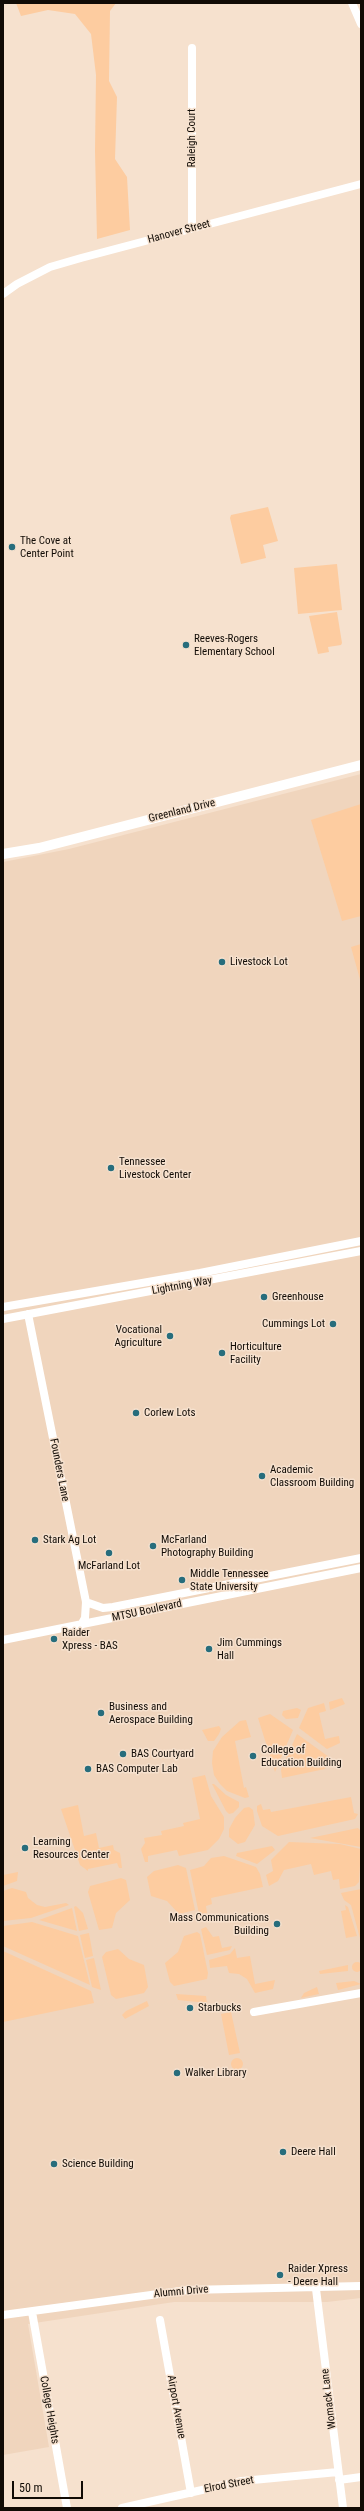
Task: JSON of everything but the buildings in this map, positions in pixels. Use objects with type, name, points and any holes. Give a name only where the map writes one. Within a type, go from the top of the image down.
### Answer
[{"type":"street","points":[[352,3],[361,24]]},
{"type":"street","name":"Raleigh Court","points":[[192,48],[192,228]]},
{"type":"street","name":"Hanover Street","points":[[3,294],[17,284],[50,268],[192,228],[361,184]]},
{"type":"street","name":"Greenland Drive","points":[[3,854],[39,848],[361,765]]},
{"type":"street","name":"Lightning Way","points":[[3,1307],[194,1274],[361,1241]]},
{"type":"street","name":"Lightning Way","points":[[3,1319],[361,1251]]},
{"type":"street","name":"Founders Lane","points":[[28,1314],[86,1602],[85,1618],[81,1626]]},
{"type":"street","name":"MTSU Boulevard","points":[[86,1602],[103,1608],[113,1607],[361,1558]]},
{"type":"street","name":"MTSU Boulevard","points":[[3,1640],[81,1626],[142,1610],[361,1568]]},
{"type":"street","points":[[254,2012],[361,1993]]},
{"type":"street","name":"Alumni Drive","points":[[3,2315],[188,2290],[316,2289],[361,2286]]},
{"type":"street","name":"Womack Lane","points":[[316,2289],[343,2508]]},
{"type":"street","name":"College Heights","points":[[32,2312],[67,2508]]},
{"type":"street","name":"Airport Avenue","points":[[160,2320],[191,2493]]},
{"type":"street","name":"Elrod Street","points":[[122,2508],[242,2481],[361,2476]]},
{"type":"shaded area","points":[[16,3],[116,3],[110,11],[109,81],[117,97],[115,159],[127,177],[130,230],[97,239],[95,151],[96,75],[91,34],[75,14],[48,10],[21,16]]},
{"type":"shaded area","points":[[268,507],[278,541],[263,545],[266,558],[241,564],[230,518],[231,515]]},
{"type":"shaded area","points":[[337,564],[342,610],[298,614],[294,568]]},
{"type":"shaded area","points":[[337,612],[342,643],[341,645],[328,647],[329,652],[318,654],[309,616]]},
{"type":"shaded area","name":"Middle Tennessee State University","points":[[361,774],[361,2298],[327,2302],[174,2302],[28,2324],[49,2447],[3,2455],[3,862],[69,849]]},
{"type":"shaded area","points":[[361,804],[361,916],[342,921],[311,820]]},
{"type":"shaded area","points":[[361,944],[361,983],[351,947]]},
{"type":"shaded area","points":[[342,1698],[345,1704],[330,1710],[329,1702]]},
{"type":"shaded area","points":[[324,1703],[326,1711],[319,1713],[325,1739],[339,1736],[340,1743],[327,1749],[299,1728],[308,1708]]},
{"type":"shaded area","points":[[297,1708],[301,1710],[298,1718],[286,1719],[282,1715],[283,1711]]},
{"type":"shaded area","points":[[270,1714],[293,1730],[275,1772],[258,1718]]},
{"type":"shaded area","points":[[246,1720],[251,1737],[235,1741],[244,1788],[246,1787],[249,1797],[245,1798],[227,1791],[220,1784],[214,1775],[212,1763],[213,1751],[222,1737],[240,1721]]},
{"type":"shaded area","points":[[219,1726],[221,1729],[214,1741],[208,1741],[202,1730]]},
{"type":"shaded area","points":[[297,1734],[329,1757],[325,1769],[282,1778],[281,1770]]},
{"type":"shaded area","points":[[205,1775],[211,1796],[224,1817],[224,1829],[219,1839],[208,1850],[179,1856],[177,1850],[148,1856],[148,1862],[145,1862],[141,1849],[145,1843],[144,1838],[162,1835],[161,1831],[184,1826],[183,1823],[200,1819],[192,1778]]},
{"type":"shaded area","points":[[212,1784],[214,1784],[226,1795],[239,1802],[239,1807],[233,1813],[229,1814],[226,1811]]},
{"type":"shaded area","points":[[351,1797],[354,1813],[358,1814],[355,1819],[278,1836],[262,1826],[257,1811],[257,1806],[261,1804],[263,1810],[270,1809],[271,1812]]},
{"type":"shaded area","points":[[78,1805],[84,1836],[96,1833],[99,1848],[113,1845],[114,1850],[120,1853],[122,1868],[119,1868],[117,1863],[88,1869],[88,1871],[80,1865],[61,1809]]},
{"type":"shaded area","points":[[249,1807],[253,1810],[255,1825],[245,1842],[238,1844],[229,1837],[229,1829],[235,1818],[244,1808]]},
{"type":"shaded area","points":[[358,1828],[361,1831],[361,1847],[310,1838]]},
{"type":"shaded area","points":[[289,1842],[340,1844],[361,1849],[359,1882],[355,1886],[340,1889],[339,1879],[333,1880],[331,1871],[314,1875],[311,1864],[284,1870],[278,1881],[269,1886],[266,1875],[273,1871],[271,1860]]},
{"type":"shaded area","points":[[272,1846],[275,1850],[257,1864],[236,1856],[237,1853]]},
{"type":"shaded area","points":[[224,1856],[256,1867],[260,1874],[263,1887],[211,1898],[212,1904],[206,1906],[207,1913],[199,1914],[190,1870],[204,1866],[211,1858]]},
{"type":"shaded area","points":[[178,1865],[186,1868],[195,1910],[179,1914],[167,1901],[151,1896],[147,1877],[154,1871]]},
{"type":"shaded area","points":[[18,1872],[17,1881],[3,1886],[3,1875]]},
{"type":"shaded area","points":[[121,1878],[126,1880],[130,1900],[116,1913],[112,1928],[99,1930],[88,1892],[90,1886]]},
{"type":"shaded area","points":[[12,1888],[26,1892],[28,1898],[37,1905],[45,1907],[66,1903],[69,1905],[31,1918],[3,1921],[3,1891]]},
{"type":"shaded area","points":[[361,1889],[361,1942],[351,1905],[344,1900],[341,1893]]},
{"type":"shaded area","points":[[345,1905],[348,1907],[357,1936],[346,1938],[341,1911],[346,1910]]},
{"type":"shaded area","points":[[76,1906],[83,1913],[88,1929],[79,1931],[74,1907]]},
{"type":"shaded area","points":[[72,1908],[77,1931],[39,1920]]},
{"type":"shaded area","points":[[32,1922],[78,1936],[90,1985],[3,1946],[3,1926]]},
{"type":"shaded area","points":[[206,1927],[213,1937],[219,1936],[222,1948],[232,1946],[230,1950],[207,1955],[201,1929]]},
{"type":"shaded area","points":[[197,1932],[200,1934],[208,1973],[207,1979],[174,1986],[170,1982],[165,1963],[178,1952],[184,1936]]},
{"type":"shaded area","points":[[89,1933],[93,1956],[85,1958],[80,1935]]},
{"type":"shaded area","points":[[235,1948],[237,1958],[250,1956],[255,1984],[275,1980],[273,1989],[255,1993],[247,1979],[239,1974],[229,1973],[227,1966],[210,1968],[209,1960],[230,1954]]},
{"type":"shaded area","points":[[118,1949],[129,1959],[144,1965],[148,1987],[144,1993],[116,1999],[111,1995],[102,1957],[106,1952]]},
{"type":"shaded area","points":[[3,1951],[91,1991],[94,2003],[3,2022]]},
{"type":"shaded area","points":[[94,1958],[101,1990],[92,1987],[86,1960]]},
{"type":"shaded area","points":[[357,1962],[362,1967],[357,1972],[352,1967]]},
{"type":"shaded area","points":[[348,1965],[348,1971],[320,1974],[319,1971]]},
{"type":"shaded area","points":[[354,1981],[361,1984],[338,1990],[336,1983]]},
{"type":"shaded area","points":[[317,1987],[319,1994],[301,1998],[304,1993]]},
{"type":"shaded area","points":[[176,1994],[206,1996],[207,2003],[178,2000]]},
{"type":"shaded area","points":[[147,2001],[149,2006],[125,2019],[122,2015],[126,2011]]},
{"type":"shaded area","points":[[231,2012],[240,2053],[229,2055],[221,2014]]},
{"type":"shaded area","points":[[235,2058],[239,2058],[243,2064],[239,2070],[235,2070],[231,2066],[231,2062]]},
{"type":"place","name":"The Cove at Center Point","points":[[12,547]]},
{"type":"place","name":"Reeves-Rogers Elementary School","points":[[186,645]]},
{"type":"place","name":"Livestock Lot","points":[[222,962]]},
{"type":"place","name":"Tennessee Livestock Center","points":[[111,1168]]},
{"type":"place","name":"Greenhouse","points":[[264,1297]]},
{"type":"place","name":"Cummings Lot","points":[[333,1324]]},
{"type":"place","name":"Vocational Agriculture","points":[[170,1336]]},
{"type":"place","name":"Horticulture Facility","points":[[222,1353]]},
{"type":"place","name":"Corlew Lots","points":[[136,1413]]},
{"type":"place","name":"Academic Classroom Building","points":[[262,1476]]},
{"type":"place","name":"Stark Ag Lot","points":[[35,1540]]},
{"type":"place","name":"McFarland Photography Building","points":[[153,1546]]},
{"type":"place","name":"McFarland Lot","points":[[109,1553]]},
{"type":"place","name":"Middle Tennessee State University","points":[[182,1580]]},
{"type":"place","name":"Raider Xpress - BAS","points":[[54,1639]]},
{"type":"place","name":"Jim Cummings Hall","points":[[209,1649]]},
{"type":"place","name":"Business and Aerospace Building","points":[[101,1713]]},
{"type":"place","name":"BAS Courtyard","points":[[123,1754]]},
{"type":"place","name":"College of Education Building","points":[[253,1756]]},
{"type":"place","name":"BAS Computer Lab","points":[[88,1769]]},
{"type":"place","name":"Learning Resources Center","points":[[25,1848]]},
{"type":"place","name":"Mass Communications Building","points":[[277,1924]]},
{"type":"place","name":"Starbucks","points":[[190,2008]]},
{"type":"place","name":"Walker Library","points":[[177,2073]]},
{"type":"place","name":"Deere Hall","points":[[283,2152]]},
{"type":"place","name":"Science Building","points":[[54,2164]]},
{"type":"place","name":"Raider Xpress - Deere Hall","points":[[280,2275]]}]
